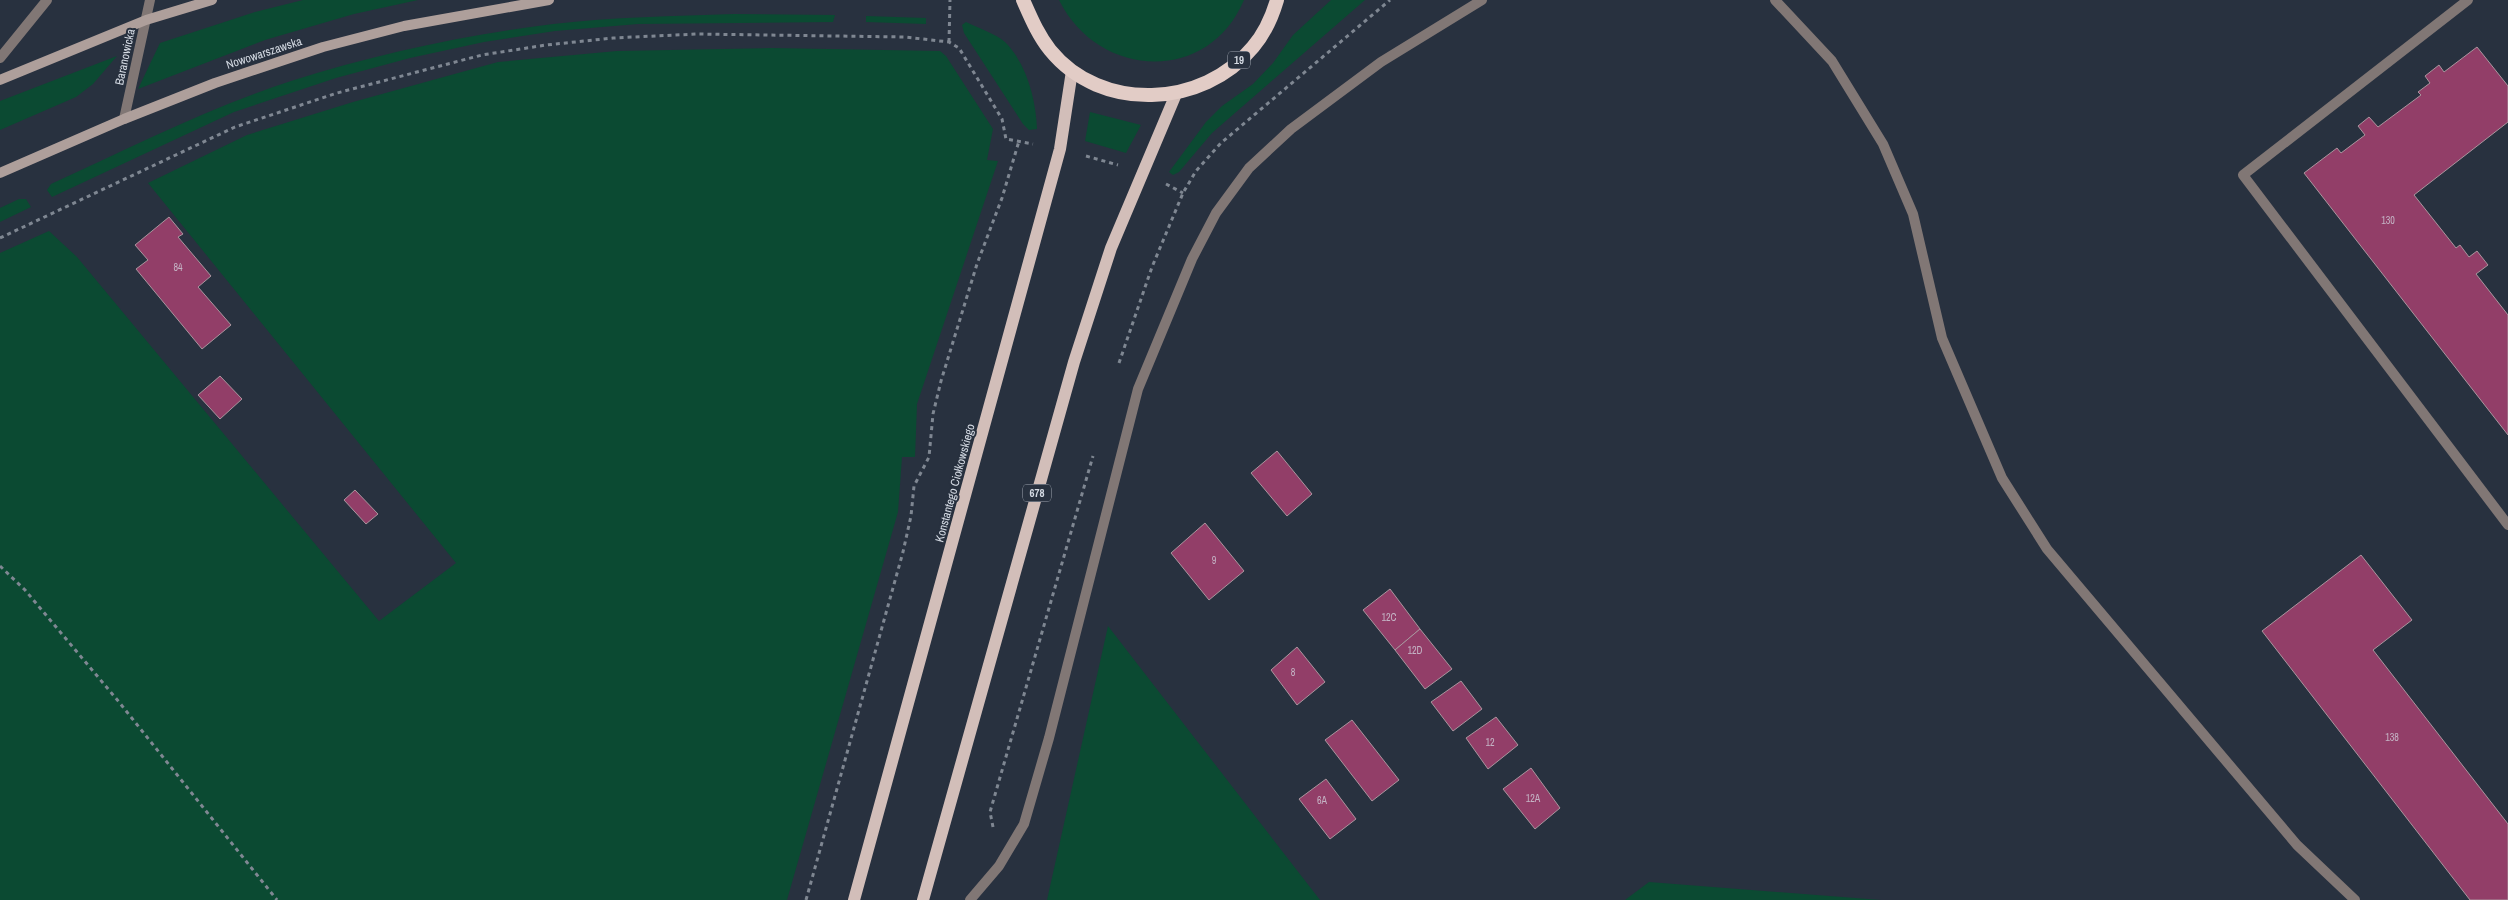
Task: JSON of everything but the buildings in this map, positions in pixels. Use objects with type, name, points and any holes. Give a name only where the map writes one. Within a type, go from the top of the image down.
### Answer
[{"type":"highway","name":"19","points":[[1023,0],[1034,26],[1051,51],[1072,71],[1096,84],[1122,93],[1149,96],[1176,94],[1206,84],[1231,68],[1254,47],[1270,21],[1277,0]]},
{"type":"main road","points":[[0,80],[146,20],[212,0]]},
{"type":"main road","name":"Nowowarszawska","points":[[0,173],[124,118],[215,83],[323,47],[404,26],[549,0]]},
{"type":"main road","name":"Konstantego Ciołkowskiego","points":[[854,900],[1060,149],[1072,71]]},
{"type":"main road","name":"678","points":[[923,900],[1074,362],[1111,248],[1176,94]]},
{"type":"street","points":[[0,58],[47,0]]},
{"type":"street","name":"Baranowicka","points":[[124,118],[150,0]]},
{"type":"street","points":[[970,900],[999,866],[1024,824],[1049,738],[1138,389],[1192,258],[1216,213],[1249,168],[1291,129],[1381,62],[1482,0]]},
{"type":"street","points":[[1775,0],[1832,61],[1883,144],[1914,214],[1942,338],[2002,478],[2042,541],[2297,845],[2355,900]]},
{"type":"street","points":[[2468,0],[2243,175],[2508,525]]},
{"type":"path","points":[[949,42],[950,0]]},
{"type":"path","points":[[0,238],[235,128],[337,93],[482,55],[546,45],[613,38],[697,34],[879,36],[949,42],[959,48],[1002,119],[1006,139],[1060,149],[1144,172],[1183,194],[1196,171],[1221,143],[1390,0]]},
{"type":"path","points":[[806,900],[903,552],[911,516],[914,486],[929,457],[933,414],[941,382],[977,264],[1002,198],[1019,142]]},
{"type":"path","points":[[0,566],[25,590],[119,702],[277,900]]},
{"type":"green space","points":[[303,0],[418,0],[354,14],[265,40],[138,89],[160,43],[255,12]]},
{"type":"green space","points":[[1059,0],[1244,0],[1227,28],[1205,47],[1180,58],[1153,62],[1125,57],[1099,45],[1077,26]]},
{"type":"green space","points":[[1331,0],[1365,0],[1212,133],[1179,172],[1173,175],[1169,172],[1206,122],[1222,106],[1253,84],[1273,63],[1293,35]]},
{"type":"green space","points":[[734,14],[835,15],[833,22],[638,24],[555,31],[484,42],[410,58],[336,78],[234,112],[52,197],[47,190],[51,184],[230,103],[291,81],[355,62],[421,46],[520,28],[621,18]]},
{"type":"green space","points":[[866,16],[926,18],[926,24],[866,22]]},
{"type":"green space","points":[[966,22],[997,36],[1013,51],[1029,83],[1035,106],[1037,129],[1029,130],[1023,124],[964,33],[962,25]]},
{"type":"green space","points":[[771,48],[940,51],[946,56],[993,129],[987,160],[998,161],[917,404],[915,457],[902,457],[898,512],[787,900],[0,900],[0,253],[49,231],[77,257],[379,621],[456,563],[148,183],[247,135],[353,102],[498,62],[617,51]]},
{"type":"green space","points":[[117,56],[93,84],[76,97],[0,130],[0,101]]},
{"type":"green space","points":[[1090,112],[1141,125],[1126,153],[1085,141]]},
{"type":"green space","points":[[19,199],[26,199],[31,207],[0,222],[0,208]]},
{"type":"green space","points":[[1108,626],[1320,900],[1047,900]]},
{"type":"green space","points":[[1649,882],[1881,900],[1625,900]]}]
